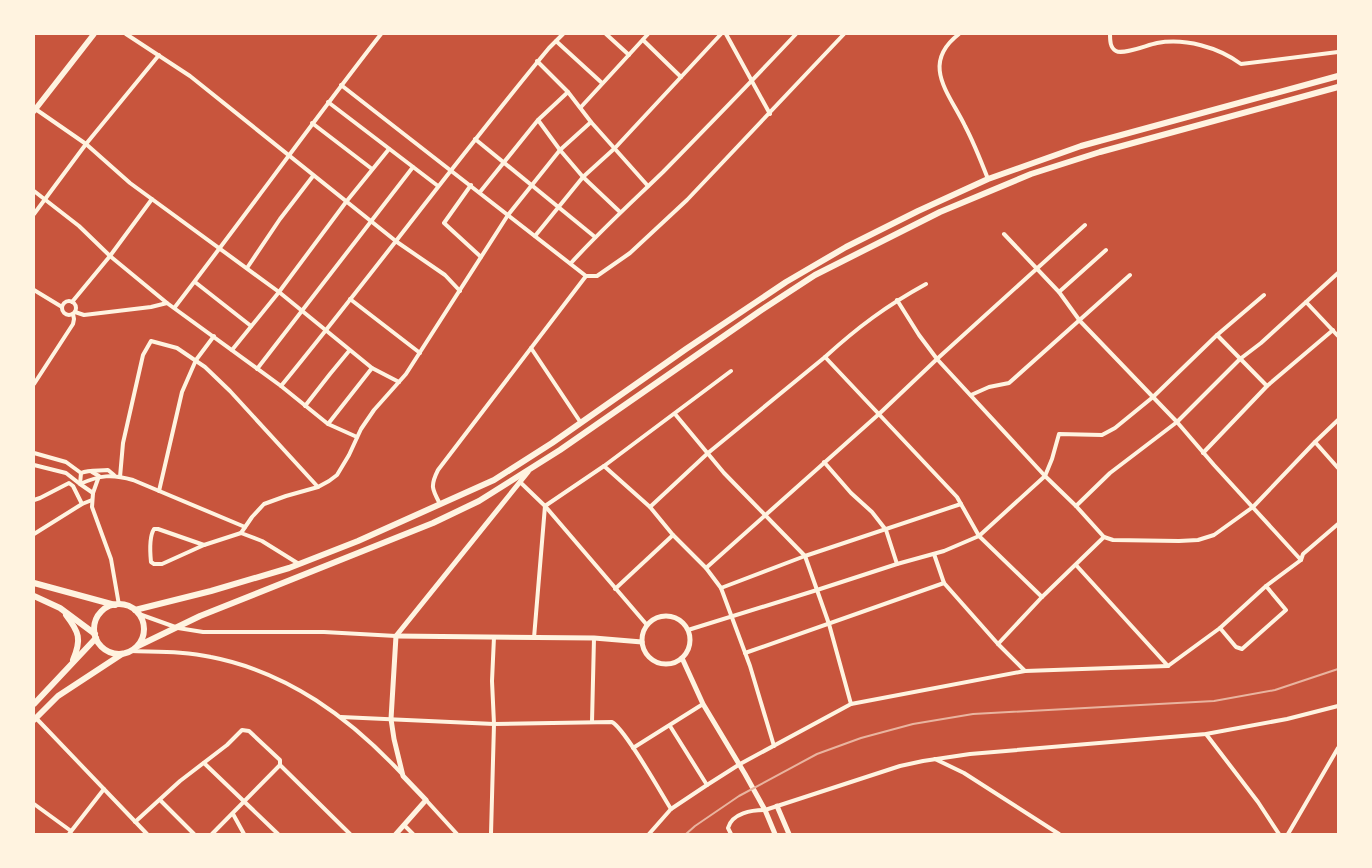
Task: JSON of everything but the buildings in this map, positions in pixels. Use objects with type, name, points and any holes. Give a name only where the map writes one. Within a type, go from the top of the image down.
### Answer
[{"type":"main road","points":[[34,109],[94,34]]},
{"type":"main road","points":[[34,582],[137,612],[211,592],[299,564],[358,541],[494,480],[581,423],[786,282],[846,247],[918,211],[988,179],[1081,146],[1338,76]]},
{"type":"main road","points":[[34,718],[58,696],[122,654],[138,646],[200,616],[434,523],[479,501],[560,450],[760,311],[816,275],[940,212],[1024,177],[1073,160],[1338,86]]},
{"type":"main road","points":[[34,596],[60,608],[96,636],[109,652],[122,654]]},
{"type":"main road","points":[[34,704],[96,636],[96,621],[99,615],[109,607],[117,605]]},
{"type":"main road","points":[[60,608],[72,622],[78,635],[78,646],[71,664]]},
{"type":"main road","points":[[137,612],[144,625],[144,633],[138,646]]},
{"type":"street","points":[[126,34],[190,76],[371,222],[444,275],[460,291]]},
{"type":"street","points":[[176,307],[312,123],[381,34]]},
{"type":"street","points":[[281,386],[324,330],[397,242],[450,170],[538,61],[563,34]]},
{"type":"street","points":[[606,34],[629,55]]},
{"type":"street","points":[[582,107],[648,34]]},
{"type":"street","points":[[535,236],[583,178],[615,148],[721,34]]},
{"type":"street","points":[[726,34],[770,114]]},
{"type":"street","points":[[571,263],[752,82],[796,34]]},
{"type":"street","points":[[341,85],[586,276],[597,276],[630,253],[687,200],[844,34]]},
{"type":"street","points":[[959,34],[945,48],[939,72],[946,92],[964,124],[988,179]]},
{"type":"street","points":[[1110,34],[1111,45],[1118,52],[1125,52],[1159,43],[1179,43],[1212,48],[1240,64],[1338,52]]},
{"type":"street","points":[[643,40],[681,77]]},
{"type":"street","points":[[556,41],[602,83]]},
{"type":"street","points":[[34,214],[86,144],[159,55]]},
{"type":"street","points":[[538,61],[582,107],[591,122],[648,186]]},
{"type":"street","points":[[480,192],[538,120],[568,92]]},
{"type":"street","points":[[328,102],[438,186]]},
{"type":"street","points":[[34,109],[86,144],[130,183],[279,292],[372,368],[399,382]]},
{"type":"street","points":[[538,120],[583,178],[620,212]]},
{"type":"street","points":[[204,545],[154,529],[152,532],[151,562],[157,565],[162,564],[204,545],[241,533],[252,516],[264,504],[318,487],[337,475],[374,410],[399,382],[420,353],[508,215],[560,150],[591,122]]},
{"type":"street","points":[[312,123],[372,169]]},
{"type":"street","points":[[475,139],[595,237]]},
{"type":"street","points":[[232,350],[389,149]]},
{"type":"street","points":[[257,369],[413,167]]},
{"type":"street","points":[[246,268],[313,176]]},
{"type":"street","points":[[471,185],[444,223],[481,257]]},
{"type":"street","points":[[34,191],[80,226],[110,256],[168,302],[281,386],[328,424],[357,438]]},
{"type":"street","points":[[72,302],[110,256],[152,200]]},
{"type":"street","points":[[706,568],[879,414],[937,358],[1037,270],[1084,225]]},
{"type":"street","points":[[1004,234],[1059,292],[1080,320],[1177,422],[1202,453],[1301,560]]},
{"type":"street","points":[[1059,292],[1106,250]]},
{"type":"street","points":[[1076,506],[1110,473],[1177,422],[1240,359],[1338,273]]},
{"type":"street","points":[[971,396],[989,387],[1009,383],[1130,275]]},
{"type":"street","points":[[440,504],[433,490],[433,481],[438,470],[586,276]]},
{"type":"street","points":[[195,282],[251,326]]},
{"type":"street","points":[[650,507],[708,453],[865,322],[897,300],[926,284]]},
{"type":"street","points":[[34,290],[62,307],[65,314],[84,315],[152,306],[168,302]]},
{"type":"street","points":[[688,630],[934,554],[979,536],[1045,476],[1059,434],[1102,435],[1115,428],[1153,397],[1217,335],[1264,295]]},
{"type":"street","points":[[350,299],[420,353]]},
{"type":"street","points":[[897,300],[919,335],[971,396],[1104,537],[1113,540],[1198,540],[1214,535],[1253,507],[1338,420]]},
{"type":"street","points":[[62,307],[65,302],[72,302]]},
{"type":"street","points":[[34,384],[73,324],[75,307],[72,302]]},
{"type":"street","points":[[1306,302],[1338,336]]},
{"type":"street","points":[[1202,453],[1267,386],[1333,330]]},
{"type":"street","points":[[1217,335],[1267,386]]},
{"type":"street","points":[[159,491],[180,398],[196,360],[214,336]]},
{"type":"street","points":[[120,476],[123,443],[143,355],[152,341],[177,348],[196,360],[230,391],[318,487]]},
{"type":"street","points":[[531,348],[581,423]]},
{"type":"street","points":[[305,406],[350,351]]},
{"type":"street","points":[[825,357],[855,392],[879,414],[961,504],[979,536],[1042,597]]},
{"type":"street","points":[[328,424],[372,368]]},
{"type":"street","points":[[545,506],[604,466],[731,372]]},
{"type":"street","points":[[675,414],[764,515],[805,556],[829,624],[851,704]]},
{"type":"street","points":[[1315,442],[1338,468]]},
{"type":"street","points":[[34,453],[66,462],[81,473]]},
{"type":"street","points":[[824,462],[851,493],[872,512],[886,530],[897,564]]},
{"type":"street","points":[[34,465],[66,473],[92,493]]},
{"type":"street","points":[[604,466],[650,507],[673,536],[706,568],[721,588],[745,653],[774,746]]},
{"type":"street","points":[[403,776],[391,719],[396,636],[531,468]]},
{"type":"street","points":[[81,473],[108,470],[114,475]]},
{"type":"street","points":[[92,472],[99,476]]},
{"type":"street","points":[[80,484],[81,473]]},
{"type":"street","points":[[80,484],[99,476],[120,476],[245,527]]},
{"type":"street","points":[[99,476],[92,493],[93,511],[111,559],[117,605]]},
{"type":"street","points":[[520,482],[545,506],[647,625]]},
{"type":"street","points":[[34,500],[69,483],[73,486],[82,504]]},
{"type":"street","points":[[34,534],[82,504],[92,500]]},
{"type":"street","points":[[721,588],[805,556],[961,504]]},
{"type":"street","points":[[534,638],[545,506]]},
{"type":"street","points":[[649,834],[671,809],[707,785],[740,764],[851,704],[1025,671],[1168,666],[1220,628],[1266,586],[1301,560],[1302,554],[1338,524]]},
{"type":"street","points":[[241,533],[262,541],[299,564]]},
{"type":"street","points":[[615,588],[673,536]]},
{"type":"street","points":[[998,644],[1042,597],[1104,537]]},
{"type":"street","points":[[934,554],[944,583],[998,644],[1025,671]]},
{"type":"street","points":[[1076,565],[1168,666]]},
{"type":"street","points":[[745,653],[944,583]]},
{"type":"street","points":[[1220,628],[1236,647],[1242,649],[1286,610],[1266,586]]},
{"type":"street","points":[[137,612],[178,628],[203,632],[324,632],[396,636],[594,638],[642,642]]},
{"type":"street","points":[[667,616],[678,619],[688,630],[689,646],[682,658],[670,664],[662,664],[653,661],[647,655],[642,642],[642,633],[647,625],[659,617],[667,616]]},
{"type":"street","points":[[491,834],[494,637]]},
{"type":"street","points":[[592,722],[594,638]]},
{"type":"street","points":[[130,651],[210,656],[250,667],[293,686],[321,702],[341,717],[384,755],[457,834]]},
{"type":"street","points":[[682,658],[703,704],[740,764],[765,810],[775,834]]},
{"type":"street","points":[[633,748],[703,704]]},
{"type":"street","points":[[731,834],[728,831],[728,825],[735,818],[749,811],[765,810],[900,766],[970,754],[1206,734],[1287,720],[1338,706]]},
{"type":"street","points":[[341,717],[494,724],[609,722],[615,724],[633,748],[671,809]]},
{"type":"street","points":[[34,718],[147,834]]},
{"type":"street","points":[[670,726],[707,785]]},
{"type":"street","points":[[135,822],[227,745],[242,730],[246,730],[280,760],[280,765],[350,834]]},
{"type":"street","points":[[1206,734],[1258,802],[1279,834]]},
{"type":"street","points":[[1288,834],[1338,748]]},
{"type":"street","points":[[935,759],[964,773],[1059,834]]},
{"type":"street","points":[[204,763],[278,834]]},
{"type":"street","points":[[212,834],[280,765]]},
{"type":"street","points":[[34,804],[70,833],[104,789]]},
{"type":"street","points":[[160,800],[194,834]]},
{"type":"street","points":[[396,834],[426,800]]},
{"type":"street","points":[[778,806],[789,834]]},
{"type":"street","points":[[233,814],[244,834]]},
{"type":"street","points":[[404,825],[413,834]]},
{"type":"railway","points":[[686,834],[739,796],[817,754],[861,738],[913,724],[973,714],[1214,701],[1275,690],[1338,669]]}]
